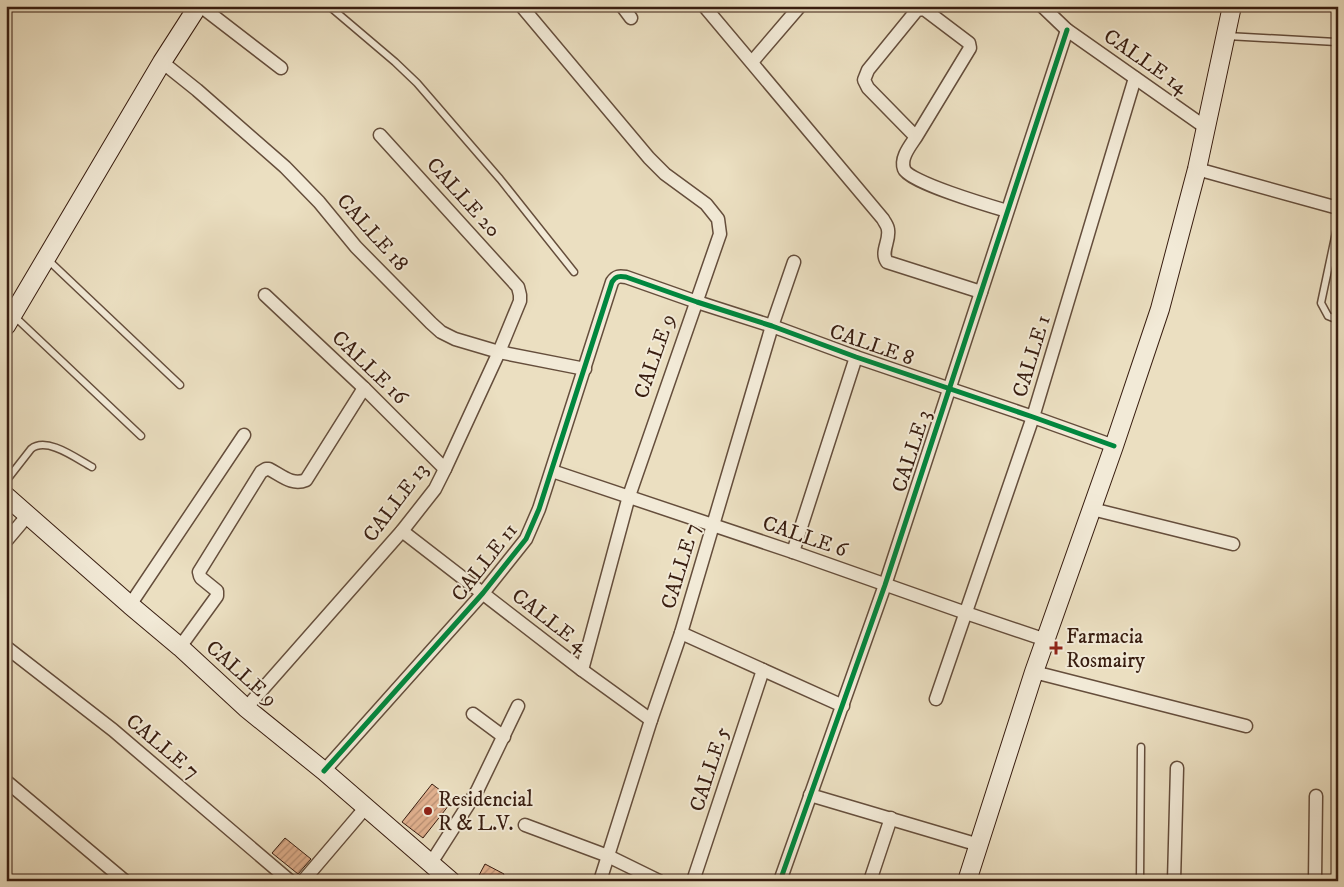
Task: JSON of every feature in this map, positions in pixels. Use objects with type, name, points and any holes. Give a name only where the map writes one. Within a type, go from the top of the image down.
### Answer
[{"type":"main road","points":[[10,320],[162,62],[198,6]]},
{"type":"main road","points":[[967,881],[1034,672],[1160,309],[1197,169],[1232,6]]},
{"type":"main road","name":"CALLE 9","points":[[6,496],[246,708],[324,771],[451,881]]},
{"type":"street","points":[[203,6],[281,68]]},
{"type":"street","points":[[622,6],[632,18]]},
{"type":"street","points":[[704,6],[883,219],[888,228],[888,240],[884,252],[887,262],[981,292]]},
{"type":"street","points":[[752,62],[800,6]]},
{"type":"street","name":"CALLE 14","points":[[1042,7],[1067,30],[1206,127]]},
{"type":"street","name":"CALLE 9","points":[[523,8],[649,158],[665,174],[706,204],[718,219],[720,234],[629,496],[582,670]]},
{"type":"street","points":[[916,137],[868,88],[864,80],[868,70],[917,10],[924,9],[969,43],[970,48],[916,137],[906,152],[903,168],[906,173],[929,185],[1007,211]]},
{"type":"street","name":"CALLE 3","points":[[780,881],[885,585],[948,388],[1067,30]]},
{"type":"street","name":"CALLE 18","points":[[162,62],[285,167],[356,247],[442,332],[455,339],[499,352],[585,369]]},
{"type":"street","name":"CALLE 1","points":[[936,699],[1033,417],[1135,78]]},
{"type":"street","name":"CALLE 20","points":[[380,135],[518,287]]},
{"type":"street","points":[[1197,169],[1338,208]]},
{"type":"street","name":"CALLE 7","points":[[600,881],[651,720],[681,633],[772,326],[794,262]]},
{"type":"street","name":"CALLE 8","points":[[618,276],[626,277],[772,326],[1114,446]]},
{"type":"street","name":"CALLE 11","points":[[324,771],[483,593],[526,539],[533,526],[552,471],[612,282],[618,276]]},
{"type":"street","name":"CALLE 13","points":[[246,708],[402,531],[434,489],[445,470],[499,352],[518,306],[520,296],[518,287]]},
{"type":"street","name":"CALLE 16","points":[[265,295],[364,388],[445,470]]},
{"type":"street","points":[[793,552],[856,357]]},
{"type":"street","points":[[180,648],[217,596],[217,591],[201,578],[199,572],[261,472],[269,469],[293,482],[306,480],[364,388]]},
{"type":"street","points":[[130,605],[244,435]]},
{"type":"street","name":"CALLE 6","points":[[552,471],[1046,640]]},
{"type":"street","points":[[1092,509],[1232,544]]},
{"type":"street","points":[[6,541],[28,515]]},
{"type":"street","name":"CALLE 4","points":[[402,531],[582,670],[651,720]]},
{"type":"street","points":[[681,633],[843,706]]},
{"type":"street","name":"CALLE 7","points":[[6,647],[113,730],[290,881]]},
{"type":"street","name":"CALLE 5","points":[[693,881],[763,670]]},
{"type":"street","points":[[1034,672],[1246,726]]},
{"type":"street","points":[[431,863],[476,791],[518,706]]},
{"type":"street","points":[[473,714],[504,737]]},
{"type":"street","points":[[1174,881],[1177,768]]},
{"type":"street","points":[[6,781],[126,881]]},
{"type":"street","points":[[810,795],[979,845]]},
{"type":"street","points":[[1315,881],[1316,796]]},
{"type":"street","points":[[303,881],[366,808]]},
{"type":"street","points":[[870,881],[891,818]]},
{"type":"street","points":[[525,825],[608,856],[659,881]]},
{"type":"lane","points":[[329,6],[417,83],[500,179],[574,272]]},
{"type":"lane","points":[[1226,36],[1336,42]]},
{"type":"lane","points":[[1338,223],[1321,303],[1328,316],[1338,320]]},
{"type":"lane","points":[[46,258],[180,385]]},
{"type":"lane","points":[[10,320],[141,436]]},
{"type":"lane","points":[[6,481],[35,446],[45,445],[57,448],[92,467]]},
{"type":"lane","points":[[1140,881],[1141,747]]},
{"type":"building","name":"Residencial R & L.V.","points":[[432,784],[453,800],[423,838],[402,822]]},
{"type":"building","points":[[285,838],[311,859],[298,874],[272,853]]},
{"type":"building","points":[[485,864],[504,874],[501,881],[476,881]]},
{"type":"cycle path","points":[[780,881],[885,585],[1067,30]]},
{"type":"cycle path","points":[[324,771],[483,593],[526,539],[539,509],[612,282],[618,277],[626,277],[772,326],[1114,446]]},
{"type":"place","name":"Farmacia Rosmairy","points":[[1056,648]]},
{"type":"place","name":"Residencial R & L.V.","points":[[428,811]]}]
